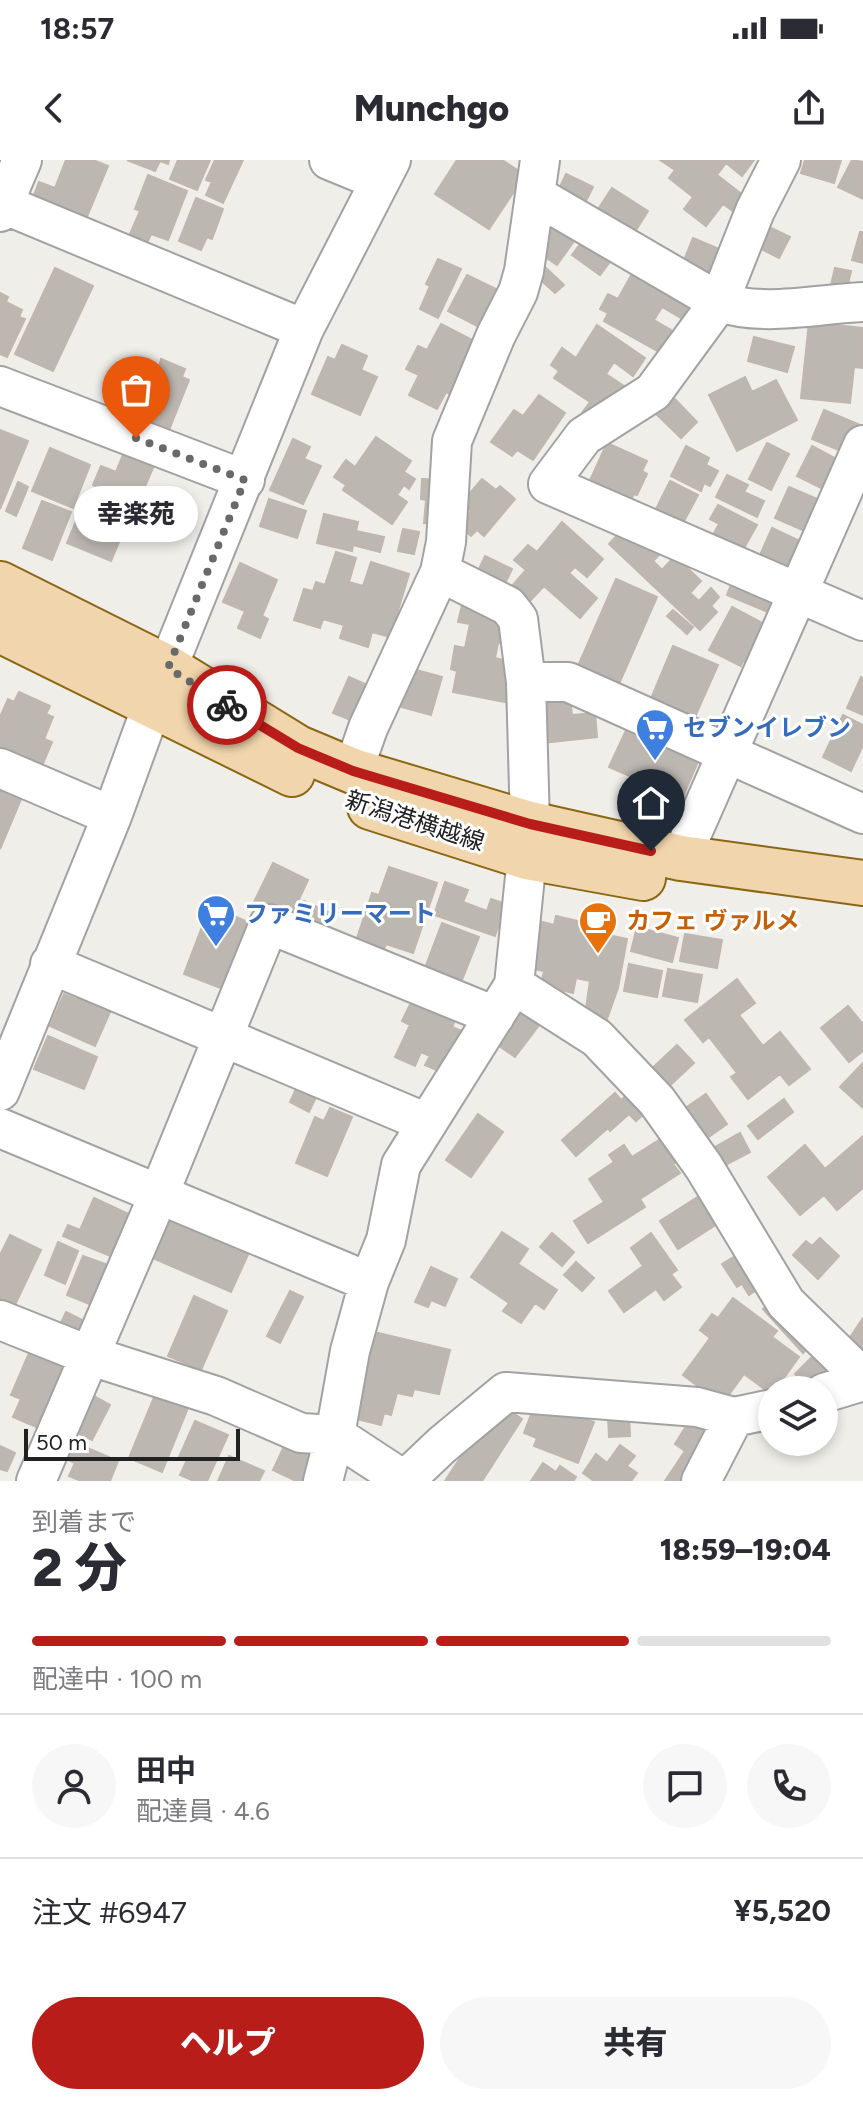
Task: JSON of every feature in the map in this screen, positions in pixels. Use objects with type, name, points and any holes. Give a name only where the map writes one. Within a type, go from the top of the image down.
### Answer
[{"type":"main road","name":"新潟港横越線","points":[[0,584],[339,797],[528,840],[733,895],[863,913]]},
{"type":"main road","name":"新潟港横越線","points":[[0,630],[160,687],[353,771],[528,840],[863,883]]},
{"type":"street","points":[[22,160],[2,208],[304,329]]},
{"type":"street","points":[[0,1091],[304,329],[385,170],[329,160]]},
{"type":"street","points":[[781,160],[755,211],[719,302],[653,392],[584,436],[548,484],[863,621]]},
{"type":"street","points":[[353,771],[368,728],[440,572],[446,542],[452,441],[496,335],[518,292],[524,271],[537,178],[719,302],[732,306],[780,309],[863,302]]},
{"type":"street","points":[[0,386],[245,480]]},
{"type":"street","points":[[681,858],[863,445]]},
{"type":"street","points":[[323,1481],[350,1351],[369,1282],[386,1240],[401,1165],[505,1001],[528,840],[526,682],[518,619],[508,606],[440,572]]},
{"type":"street","points":[[526,682],[568,682],[863,814]]},
{"type":"street","points":[[0,768],[112,816]]},
{"type":"street","points":[[36,1481],[159,1194],[269,924],[505,1001],[597,1038],[657,1101],[704,1167],[786,1303],[863,1379],[838,1388]]},
{"type":"street","points":[[50,964],[427,1123]]},
{"type":"street","points":[[0,1128],[369,1282]]},
{"type":"street","points":[[0,1320],[88,1355],[216,1396],[301,1433],[335,1435],[405,1481],[442,1445],[506,1392],[697,1407],[734,1417],[758,1412]]},
{"type":"street","points":[[701,1481],[734,1417]]},
{"type":"building","points":[[66,160],[93,160],[108,166],[86,219],[33,198],[39,182],[55,188]]},
{"type":"building","points":[[127,160],[169,160],[168,164],[160,161],[155,171]]},
{"type":"building","points":[[178,160],[210,160],[197,190],[170,179]]},
{"type":"building","points":[[215,160],[243,160],[223,203],[206,195],[212,182],[206,180]]},
{"type":"building","points":[[457,160],[502,160],[525,175],[489,229],[435,194]]},
{"type":"building","points":[[660,160],[754,160],[742,176],[726,163],[717,175],[744,196],[733,211],[723,204],[706,226],[684,209],[693,197],[669,178],[675,170]]},
{"type":"building","points":[[805,160],[841,160],[834,183],[801,173]]},
{"type":"building","points":[[852,160],[863,162],[863,199],[838,187]]},
{"type":"building","points":[[566,174],[593,187],[582,209],[556,195]]},
{"type":"building","points":[[148,175],[187,191],[168,240],[151,234],[148,241],[130,234],[140,211],[135,209]]},
{"type":"building","points":[[612,188],[648,211],[631,238],[595,214]]},
{"type":"building","points":[[196,198],[223,209],[212,239],[207,237],[201,250],[179,241]]},
{"type":"building","points":[[558,219],[579,234],[557,265],[536,251]]},
{"type":"building","points":[[769,227],[790,237],[779,258],[759,248]]},
{"type":"building","points":[[860,232],[863,232],[863,263],[852,260]]},
{"type":"building","points":[[587,235],[615,255],[600,275],[572,255]]},
{"type":"building","points":[[693,238],[724,251],[711,283],[680,270]]},
{"type":"building","points":[[438,259],[461,269],[438,318],[420,309],[430,286],[426,284]]},
{"type":"building","points":[[544,266],[564,285],[555,293],[535,275]]},
{"type":"building","points":[[55,268],[93,286],[53,371],[15,354]]},
{"type":"building","points":[[835,268],[851,271],[847,289],[831,285]]},
{"type":"building","points":[[634,270],[697,305],[688,322],[662,307],[654,320],[678,334],[673,343],[666,339],[659,352],[604,321],[608,313],[600,309],[608,294],[618,299]]},
{"type":"building","points":[[467,275],[504,293],[485,330],[448,311]]},
{"type":"building","points":[[0,293],[8,297],[6,302],[22,310],[19,317],[25,319],[7,357],[0,354]]},
{"type":"building","points":[[809,322],[863,328],[863,368],[854,367],[850,403],[801,398]]},
{"type":"building","points":[[441,324],[478,343],[452,395],[446,392],[437,409],[409,395],[419,375],[406,369],[418,346],[427,350]]},
{"type":"building","points":[[597,325],[645,358],[633,376],[614,362],[606,374],[624,386],[616,399],[609,394],[592,419],[582,413],[590,402],[554,378],[559,371],[551,365],[562,348],[576,358]]},
{"type":"building","points":[[754,337],[794,347],[787,372],[748,361]]},
{"type":"building","points":[[342,345],[367,356],[361,370],[377,377],[360,415],[312,394],[328,357],[335,360]]},
{"type":"building","points":[[161,359],[185,369],[182,377],[189,380],[165,440],[123,424],[148,362],[159,367]]},
{"type":"building","points":[[745,377],[752,392],[776,380],[797,420],[737,451],[709,395]]},
{"type":"building","points":[[670,394],[697,422],[681,438],[653,411]]},
{"type":"building","points":[[539,395],[565,413],[533,460],[517,450],[512,456],[491,442],[514,410],[523,416]]},
{"type":"building","points":[[824,410],[858,424],[846,453],[812,439]]},
{"type":"building","points":[[0,430],[28,441],[0,509]]},
{"type":"building","points":[[376,437],[411,461],[404,472],[415,479],[409,489],[404,485],[397,495],[407,502],[392,524],[343,490],[346,485],[334,477],[346,460],[355,467]]},
{"type":"building","points":[[293,439],[310,447],[304,459],[321,466],[303,504],[270,490]]},
{"type":"building","points":[[607,443],[647,461],[642,471],[647,474],[637,495],[634,494],[628,505],[587,487]]},
{"type":"building","points":[[767,443],[789,454],[771,490],[749,479]]},
{"type":"building","points":[[686,446],[709,458],[706,465],[718,471],[710,486],[704,483],[701,491],[671,476]]},
{"type":"building","points":[[812,446],[840,461],[825,490],[797,476]]},
{"type":"building","points":[[50,448],[90,465],[73,508],[32,491]]},
{"type":"building","points":[[125,450],[155,463],[138,503],[93,485],[101,466],[116,472]]},
{"type":"building","points":[[727,475],[748,485],[744,492],[764,501],[757,517],[716,497]]},
{"type":"building","points":[[422,479],[441,480],[437,524],[424,523],[426,500],[421,499]]},
{"type":"building","points":[[482,479],[496,490],[500,486],[515,499],[484,536],[477,530],[471,536],[458,525],[471,511],[461,503]]},
{"type":"building","points":[[670,481],[698,495],[682,525],[655,511]]},
{"type":"building","points":[[18,482],[28,487],[16,516],[6,511]]},
{"type":"building","points":[[789,487],[822,501],[809,533],[775,518]]},
{"type":"building","points":[[88,493],[132,511],[111,561],[67,543]]},
{"type":"building","points":[[269,499],[306,511],[297,538],[260,526]]},
{"type":"building","points":[[42,501],[71,512],[52,560],[23,548]]},
{"type":"building","points":[[718,505],[757,525],[743,550],[713,535],[719,524],[710,519]]},
{"type":"building","points":[[324,514],[358,522],[356,531],[384,537],[380,552],[353,545],[352,551],[317,543]]},
{"type":"building","points":[[562,522],[603,559],[587,577],[575,567],[569,573],[597,598],[580,618],[544,586],[529,602],[512,586],[526,570],[514,560],[528,545],[537,552]]},
{"type":"building","points":[[772,528],[802,542],[791,568],[760,555]]},
{"type":"building","points":[[403,529],[419,532],[414,554],[398,551]]},
{"type":"building","points":[[623,529],[644,549],[650,541],[662,552],[653,561],[662,570],[675,556],[701,581],[690,593],[699,601],[711,588],[719,597],[711,606],[717,612],[700,630],[609,544]]},
{"type":"building","points":[[336,552],[356,558],[349,582],[363,586],[371,562],[409,574],[390,637],[372,632],[368,647],[340,638],[344,625],[323,619],[320,628],[294,620],[304,589],[313,591],[316,582],[325,585]]},
{"type":"building","points":[[485,556],[512,569],[501,592],[474,580]]},
{"type":"building","points":[[240,563],[277,580],[262,616],[268,619],[260,638],[238,628],[245,611],[223,602]]},
{"type":"building","points":[[734,577],[778,595],[770,613],[727,595]]},
{"type":"building","points":[[616,579],[657,597],[619,684],[578,666]]},
{"type":"building","points":[[463,601],[509,623],[505,644],[498,643],[495,658],[507,661],[504,679],[510,680],[505,702],[453,692],[457,671],[451,669],[455,646],[465,648],[470,624],[458,622]]},
{"type":"building","points":[[732,607],[768,626],[748,663],[743,661],[741,666],[709,650]]},
{"type":"building","points":[[673,610],[693,627],[687,634],[667,616]]},
{"type":"building","points":[[673,646],[718,665],[694,719],[650,701]]},
{"type":"building","points":[[409,668],[442,677],[431,715],[398,706]]},
{"type":"building","points":[[349,677],[374,688],[358,723],[333,713]]},
{"type":"building","points":[[863,678],[863,715],[847,708]]},
{"type":"building","points":[[19,692],[50,706],[46,714],[53,717],[44,739],[52,742],[42,766],[0,747],[0,717],[8,699],[14,702]]},
{"type":"building","points":[[570,699],[572,715],[595,713],[597,737],[543,743],[539,702]]},
{"type":"building","points":[[843,715],[863,725],[863,745],[851,771],[823,757]]},
{"type":"building","name":"セブンイレブン","points":[[628,726],[700,757],[682,799],[609,767]]},
{"type":"building","points":[[0,782],[24,792],[0,849]]},
{"type":"building","points":[[273,863],[308,880],[290,919],[254,902]]},
{"type":"building","points":[[389,867],[437,883],[413,953],[386,944],[380,959],[353,950],[372,893],[379,895]]},
{"type":"building","points":[[445,882],[468,890],[463,902],[487,911],[491,899],[506,904],[495,936],[434,915]]},
{"type":"building","points":[[304,901],[328,912],[319,933],[295,922]]},
{"type":"building","name":"ファミリーマート","points":[[210,906],[248,922],[223,989],[184,974]]},
{"type":"building","points":[[556,916],[609,928],[608,935],[627,939],[618,988],[603,1030],[585,1015],[590,981],[576,978],[573,993],[541,985],[544,971],[524,967],[535,920],[554,925]]},
{"type":"building","points":[[442,923],[479,937],[458,990],[422,976]]},
{"type":"building","points":[[637,927],[678,938],[672,962],[631,951]]},
{"type":"building","points":[[685,934],[722,940],[717,968],[680,961]]},
{"type":"building","points":[[629,964],[662,971],[657,997],[624,991]]},
{"type":"building","points":[[668,969],[702,975],[697,1002],[663,996]]},
{"type":"building","points":[[737,979],[755,1003],[739,1015],[763,1046],[780,1032],[810,1069],[789,1085],[780,1074],[748,1099],[731,1077],[737,1073],[709,1037],[703,1042],[685,1020]]},
{"type":"building","points":[[82,989],[114,1003],[95,1046],[50,1026],[64,994],[78,1000]]},
{"type":"building","points":[[416,992],[459,1011],[452,1027],[464,1032],[445,1074],[425,1065],[430,1056],[421,1052],[415,1066],[395,1057],[410,1025],[402,1021]]},
{"type":"building","points":[[523,1006],[543,1020],[515,1057],[495,1043]]},
{"type":"building","points":[[848,1006],[863,1024],[863,1051],[849,1062],[821,1028]]},
{"type":"building","points":[[48,1036],[97,1057],[84,1089],[34,1069]]},
{"type":"building","points":[[677,1045],[694,1063],[664,1091],[647,1073]]},
{"type":"building","points":[[863,1063],[863,1108],[840,1087]]},
{"type":"building","points":[[300,1080],[320,1089],[309,1112],[290,1102]]},
{"type":"building","points":[[615,1093],[621,1100],[629,1093],[646,1112],[636,1121],[629,1114],[576,1156],[562,1140]]},
{"type":"building","points":[[706,1094],[727,1124],[700,1143],[678,1113]]},
{"type":"building","points":[[784,1099],[793,1112],[758,1139],[748,1126]]},
{"type":"building","points":[[330,1108],[352,1117],[327,1176],[296,1163],[315,1117],[324,1121]]},
{"type":"building","points":[[478,1114],[503,1132],[471,1177],[446,1160]]},
{"type":"building","points":[[740,1133],[750,1152],[720,1168],[710,1150]]},
{"type":"building","points":[[665,1136],[680,1159],[673,1164],[680,1173],[640,1199],[645,1207],[588,1243],[574,1221],[604,1202],[589,1179],[614,1162],[609,1155],[624,1145],[632,1157]]},
{"type":"building","points":[[863,1136],[863,1188],[837,1210],[824,1195],[800,1215],[768,1177],[805,1145],[825,1169]]},
{"type":"building","points":[[704,1193],[722,1221],[678,1249],[660,1221]]},
{"type":"building","points":[[94,1198],[135,1217],[117,1259],[63,1236],[68,1225],[80,1230]]},
{"type":"building","points":[[168,1211],[251,1248],[231,1292],[148,1256]]},
{"type":"building","points":[[502,1232],[528,1249],[518,1264],[557,1290],[544,1309],[535,1303],[521,1323],[503,1311],[509,1303],[471,1277]]},
{"type":"building","points":[[552,1233],[574,1252],[562,1266],[540,1247]]},
{"type":"building","points":[[651,1233],[677,1270],[671,1274],[681,1287],[664,1300],[656,1289],[624,1312],[609,1291],[643,1266],[631,1248]]},
{"type":"building","points":[[10,1235],[41,1250],[14,1307],[0,1301],[0,1255]]},
{"type":"building","points":[[820,1238],[839,1256],[818,1279],[793,1255],[806,1241],[812,1246]]},
{"type":"building","points":[[58,1242],[78,1251],[65,1284],[45,1275]]},
{"type":"building","points":[[740,1253],[762,1286],[749,1295],[742,1284],[737,1287],[722,1264]]},
{"type":"building","points":[[83,1256],[111,1266],[94,1306],[67,1295]]},
{"type":"building","points":[[576,1262],[594,1278],[582,1291],[564,1275]]},
{"type":"building","points":[[431,1267],[457,1279],[445,1306],[431,1300],[428,1307],[415,1302]]},
{"type":"building","points":[[290,1291],[303,1297],[280,1343],[267,1336]]},
{"type":"building","points":[[194,1296],[227,1311],[201,1370],[168,1356]]},
{"type":"building","points":[[733,1298],[777,1331],[772,1337],[799,1357],[785,1376],[758,1376],[758,1384],[744,1374],[722,1404],[683,1375],[710,1338],[700,1330],[712,1314],[718,1318]]},
{"type":"building","points":[[771,1302],[811,1345],[803,1353],[763,1309]]},
{"type":"building","points":[[66,1312],[84,1321],[77,1335],[59,1327]]},
{"type":"building","points":[[863,1318],[863,1348],[849,1339]]},
{"type":"building","points":[[374,1332],[450,1350],[439,1394],[414,1389],[412,1396],[397,1393],[391,1415],[384,1413],[381,1425],[353,1418]]},
{"type":"building","points":[[29,1353],[68,1370],[43,1430],[13,1417],[21,1399],[11,1395]]},
{"type":"building","points":[[815,1354],[832,1370],[826,1376],[795,1374]]},
{"type":"building","points":[[157,1390],[190,1403],[162,1472],[129,1458]]},
{"type":"building","points":[[88,1393],[110,1405],[92,1440],[70,1429]]},
{"type":"building","points":[[549,1404],[594,1422],[578,1463],[534,1446],[537,1438],[524,1433],[532,1412],[544,1416]]},
{"type":"building","points":[[504,1407],[522,1419],[482,1481],[445,1481],[485,1420]]},
{"type":"building","points":[[629,1414],[630,1436],[609,1437],[608,1416]]},
{"type":"building","points":[[691,1418],[718,1434],[688,1481],[665,1481],[685,1451],[675,1444]]},
{"type":"building","points":[[195,1421],[228,1435],[207,1481],[194,1481],[180,1475],[187,1460],[179,1457]]},
{"type":"building","points":[[71,1441],[118,1461],[110,1481],[81,1481],[69,1476],[75,1463],[64,1458]]},
{"type":"building","points":[[286,1442],[316,1456],[304,1481],[296,1481],[273,1470]]},
{"type":"building","points":[[620,1445],[635,1456],[627,1466],[637,1473],[631,1481],[594,1481],[583,1473],[596,1454],[607,1463]]},
{"type":"building","points":[[0,1446],[15,1453],[7,1471],[0,1469]]},
{"type":"building","points":[[229,1456],[264,1471],[259,1481],[218,1481]]},
{"type":"building","points":[[543,1463],[556,1472],[560,1466],[576,1477],[573,1481],[531,1481]]},
{"type":"way so far","points":[[136,438],[245,480],[168,668],[227,705]]},
{"type":"place","name":"幸楽苑","points":[[136,438]]},
{"type":"place","name":"セブンイレブン","points":[[655,762]]},
{"type":"place","name":"ファミリーマート","points":[[216,948]]},
{"type":"place","name":"カフェ ヴァルメ","points":[[598,955]]},
{"type":"route","points":[[227,705],[298,748],[353,771],[530,824],[651,851]]}]
